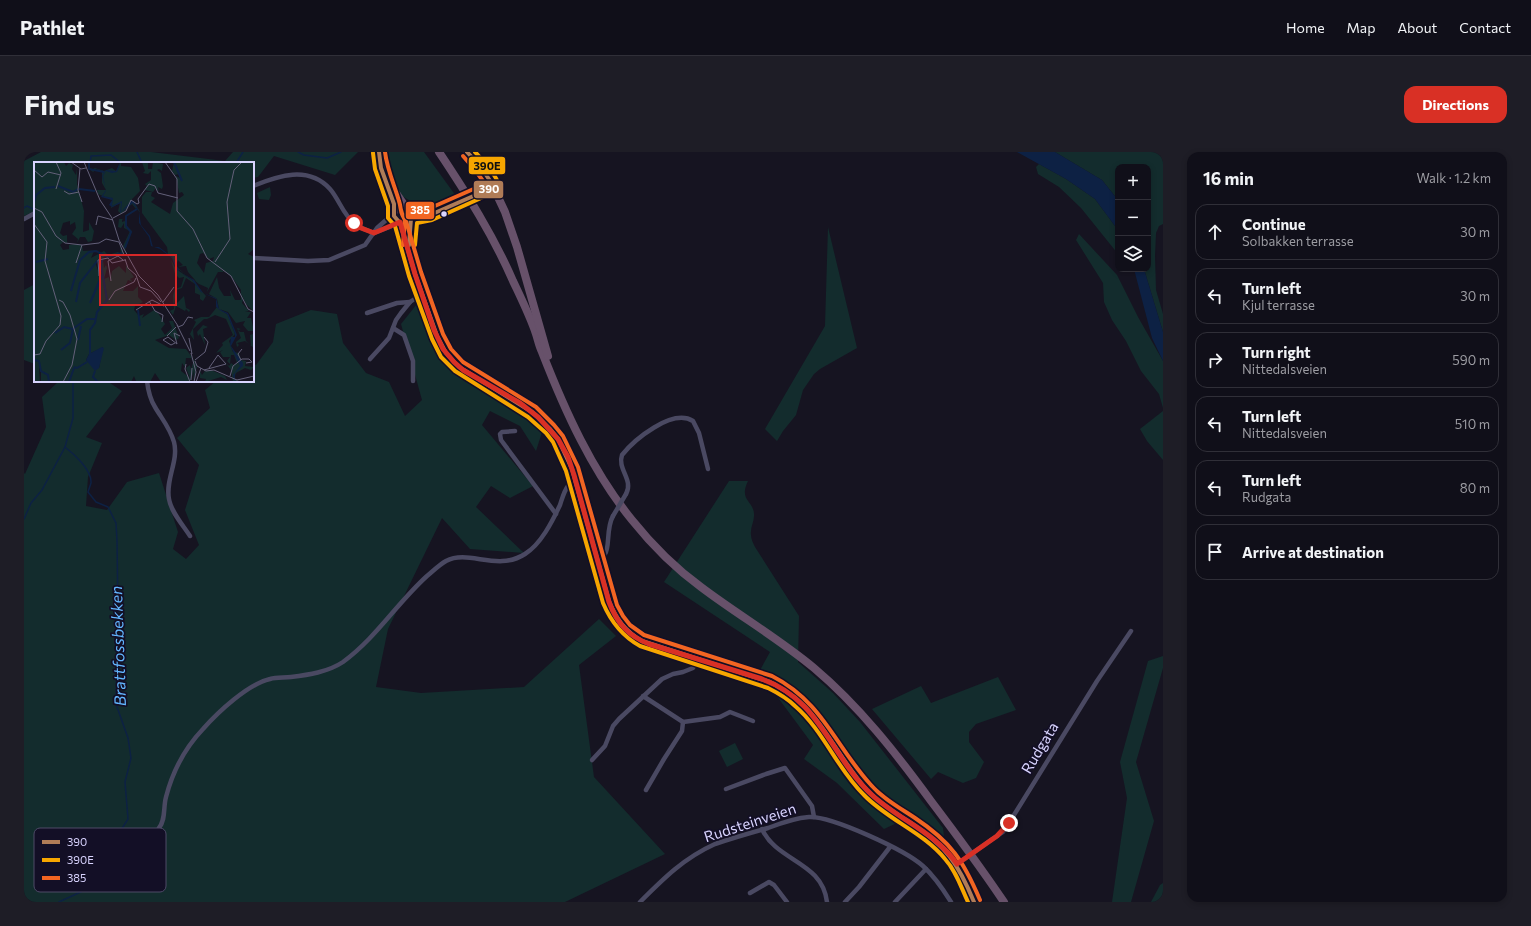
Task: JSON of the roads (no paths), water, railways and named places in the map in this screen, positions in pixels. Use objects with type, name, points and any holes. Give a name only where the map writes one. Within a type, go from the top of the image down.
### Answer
[{"type":"highway","points":[[379,152],[380,165],[393,201],[395,212]]},
{"type":"highway","points":[[439,152],[467,194],[488,230],[513,280],[536,334],[548,356],[589,446],[609,480],[636,518],[665,550],[691,573],[794,646],[849,694],[916,773],[970,845],[1010,902]]},
{"type":"highway","points":[[467,152],[486,174],[494,187],[514,236],[548,356]]},
{"type":"highway","points":[[385,180],[392,186],[407,207]]},
{"type":"highway","points":[[536,334],[540,350],[584,448],[605,482],[633,521],[662,553],[688,577],[792,650],[845,697],[883,739],[916,781],[1004,902]]},
{"type":"main road","points":[[400,222],[406,222],[410,219],[430,215],[494,187]]},
{"type":"main road","points":[[438,211],[400,206],[395,212],[395,218],[400,222],[413,268],[437,336],[449,357],[468,374],[525,407],[544,423],[558,439],[565,451],[576,482],[611,607],[616,618],[625,630],[649,644],[770,682],[796,697],[812,714],[848,767],[866,790],[882,804],[936,840],[948,853],[957,864],[974,902]]},
{"type":"main road","points":[[407,207],[411,212],[408,249]]},
{"type":"street","points":[[254,186],[282,175],[297,174],[313,178],[330,189],[354,223],[361,228],[374,233],[400,222]]},
{"type":"street","points":[[254,258],[329,260],[363,246],[374,233],[376,228],[395,212]]},
{"type":"street","points":[[24,218],[34,213]]},
{"type":"street","points":[[370,359],[389,338],[398,316],[410,302],[422,294]]},
{"type":"street","points":[[367,313],[397,303],[410,302]]},
{"type":"street","points":[[393,328],[404,335],[413,361],[413,381]]},
{"type":"street","points":[[147,382],[150,397],[168,427],[174,444],[175,452],[168,486],[169,499],[174,512],[190,536]]},
{"type":"street","points":[[597,558],[606,553],[609,526],[628,490],[629,484],[621,463],[622,455],[652,429],[670,420],[684,418],[693,421],[699,433],[708,469]]},
{"type":"street","points":[[515,431],[502,432],[500,434],[502,440],[556,514]]},
{"type":"street","points":[[159,828],[162,824],[165,810],[165,799],[172,775],[184,752],[203,728],[251,687],[270,679],[322,672],[342,662],[374,633],[413,589],[446,561],[460,557],[492,562],[515,559],[523,555],[539,541],[556,514],[568,486],[576,482]]},
{"type":"street","name":"Rudgata","points":[[957,864],[1002,832],[1009,823],[1085,699],[1131,631]]},
{"type":"street","points":[[592,760],[605,746],[613,726],[643,696],[662,679],[672,674],[693,668],[698,659]]},
{"type":"street","points":[[643,696],[683,722],[720,717],[730,712],[753,721]]},
{"type":"street","points":[[646,790],[682,731],[683,722]]},
{"type":"street","name":"Rudsteinveien","points":[[726,788],[786,768],[812,806],[814,817]]},
{"type":"street","name":"Rudsteinveien","points":[[640,902],[672,871],[688,859],[715,844],[797,819],[814,817],[843,824],[911,858],[926,869],[951,902]]},
{"type":"street","points":[[762,830],[772,845],[802,864],[814,874],[823,887],[827,902]]},
{"type":"street","points":[[845,902],[860,886],[890,847]]},
{"type":"street","points":[[895,902],[926,869]]},
{"type":"street","points":[[750,893],[769,882],[774,885],[787,902]]},
{"type":"water","points":[[1017,152],[1055,152],[1102,180],[1115,196],[1115,226],[1095,199],[1066,179]]},
{"type":"water","points":[[1135,272],[1145,272],[1163,332],[1163,361],[1152,338]]},
{"type":"waterway","points":[[137,152],[142,162]]},
{"type":"waterway","name":"Brattfossbekken","points":[[237,162],[243,152]]},
{"type":"waterway","name":"Brattfossbekken","points":[[298,152],[304,155],[327,158],[341,152]]},
{"type":"waterway","name":"Brattfossbekken","points":[[90,162],[91,156],[111,155],[120,162]]},
{"type":"waterway","points":[[24,208],[27,206],[34,209]]},
{"type":"waterway","name":"Brattfossbekken","points":[[73,382],[73,418],[65,447],[82,463],[89,473],[91,483],[88,492],[96,502],[108,507],[116,523],[118,617],[116,704],[128,738],[131,758],[125,782],[128,819],[122,828]]},
{"type":"waterway","points":[[24,519],[31,503],[42,490],[65,447]]},
{"type":"waterway","name":"Brattfossbekken","points":[[59,902],[81,892]]}]
